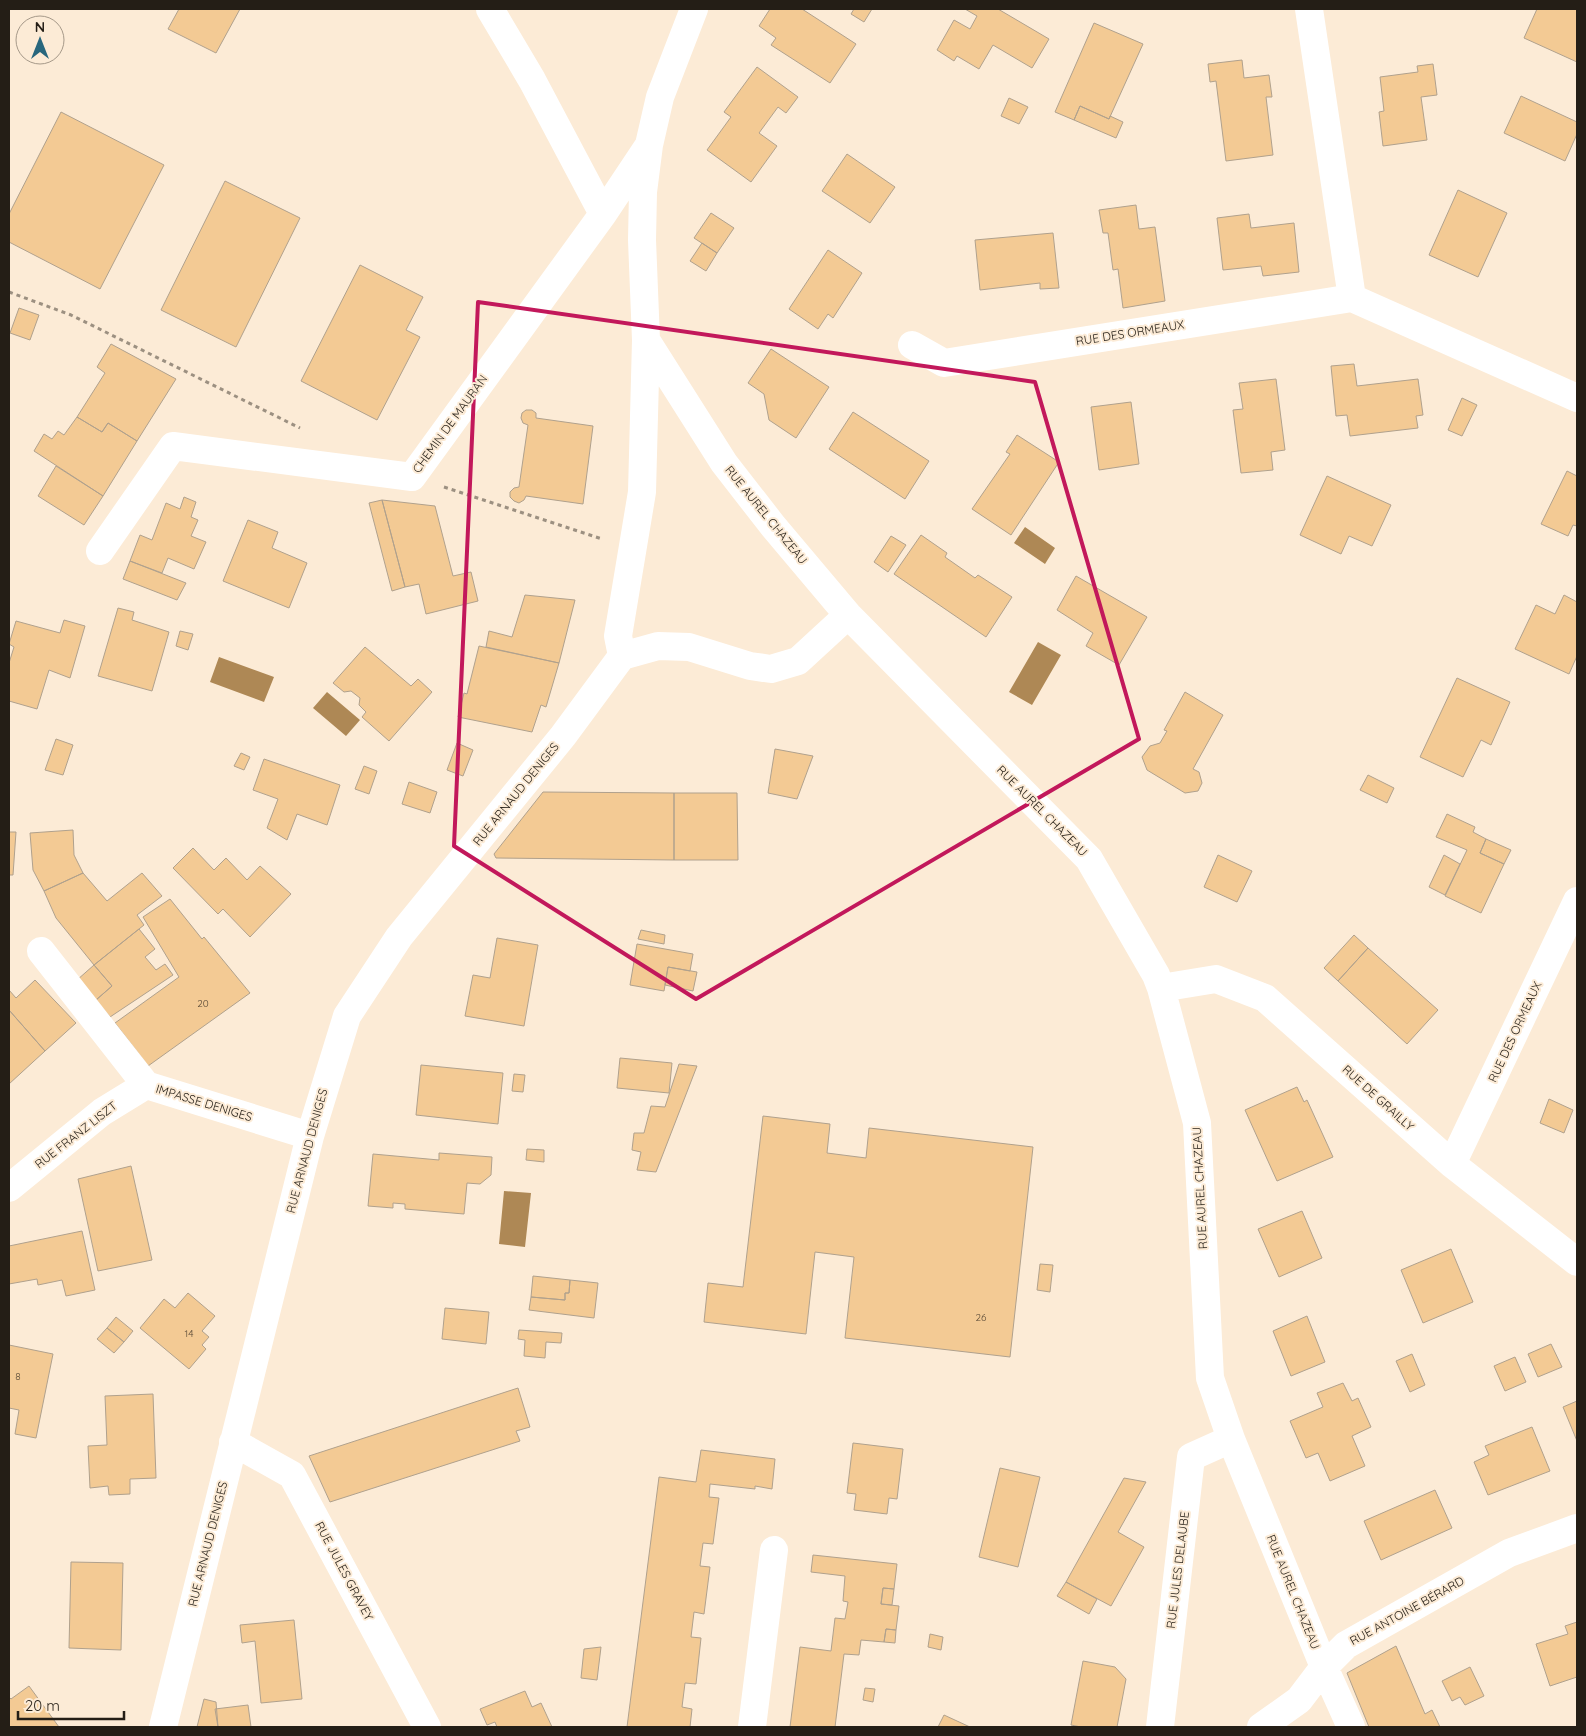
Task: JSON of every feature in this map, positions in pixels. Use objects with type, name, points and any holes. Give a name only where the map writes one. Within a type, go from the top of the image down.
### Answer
[{"type":"street","points":[[490,9],[532,80],[603,214]]},
{"type":"street","points":[[694,9],[660,97],[649,145],[644,192],[642,240],[646,340],[642,492],[618,636],[622,656],[658,646],[689,647],[750,666],[771,669],[798,661],[848,615]]},
{"type":"street","points":[[1309,9],[1352,298],[1577,398]]},
{"type":"street","name":"CHEMIN DE MAURAN","points":[[100,551],[173,446],[412,477],[603,214],[649,145]]},
{"type":"street","name":"RUE DES ORMEAUX","points":[[912,345],[944,363],[1352,298]]},
{"type":"street","name":"RUE AUREL CHAZEAU","points":[[646,340],[724,463],[773,526],[848,615],[1090,859],[1156,975],[1197,1122],[1210,1378],[1231,1439],[1324,1667],[1351,1727]]},
{"type":"street","name":"RUE ARNAUD DENIGES","points":[[163,1727],[310,1136],[347,1016],[400,937],[563,736],[622,656]]},
{"type":"street","name":"RUE DES ORMEAUX","points":[[1452,1164],[1577,901]]},
{"type":"street","name":"IMPASSE DENIGES","points":[[41,951],[146,1085],[310,1136]]},
{"type":"street","name":"RUE DE GRAILLY","points":[[1161,988],[1216,979],[1265,998],[1452,1164],[1577,1262]]},
{"type":"street","name":"RUE FRANZ LISZT","points":[[9,1188],[102,1112],[146,1085]]},
{"type":"street","name":"RUE JULES DELAUBE","points":[[1160,1727],[1191,1457],[1231,1439]]},
{"type":"street","name":"RUE JULES GRAVEY","points":[[233,1442],[292,1475],[427,1727]]},
{"type":"street","name":"RUE ANTOINE BÉRARD","points":[[1261,1727],[1299,1700],[1324,1667],[1346,1645],[1510,1553],[1577,1528]]},
{"type":"street","points":[[752,1727],[774,1550]]},
{"type":"path","points":[[9,292],[72,315],[302,430]]},
{"type":"path","points":[[412,477],[632,549]]},
{"type":"highlighted area","points":[[478,302],[1035,382],[1139,739],[696,999],[454,846]]},
{"type":"shaded area","points":[[1025,527],[1055,548],[1045,564],[1014,543]]},
{"type":"shaded area","points":[[1038,642],[1061,655],[1032,705],[1009,692]]},
{"type":"shaded area","points":[[219,657],[274,677],[264,702],[210,682]]},
{"type":"shaded area","points":[[327,692],[360,720],[346,736],[313,708]]},
{"type":"shaded area","points":[[504,1191],[531,1193],[525,1247],[499,1244]]},
{"type":"building","points":[[179,9],[240,9],[216,53],[168,29]]},
{"type":"building","points":[[770,9],[802,9],[856,44],[830,83],[771,45],[776,38],[759,26]]},
{"type":"building","points":[[854,9],[872,9],[864,22],[851,14]]},
{"type":"building","points":[[965,9],[998,9],[1049,39],[1032,68],[993,45],[979,69],[957,56],[954,61],[937,50],[954,20],[970,29],[977,16]]},
{"type":"building","points":[[1537,9],[1577,9],[1577,62],[1524,38]]},
{"type":"building","points":[[1094,23],[1143,44],[1109,119],[1080,106],[1074,120],[1055,112]]},
{"type":"building","points":[[1242,60],[1244,78],[1269,75],[1272,97],[1266,97],[1273,155],[1226,161],[1216,81],[1210,82],[1208,64]]},
{"type":"building","points":[[1433,64],[1437,95],[1421,97],[1427,140],[1383,146],[1379,112],[1384,111],[1380,77],[1418,72],[1417,66]]},
{"type":"building","points":[[757,67],[798,97],[786,113],[778,107],[759,133],[777,146],[751,182],[707,150],[731,117],[724,112]]},
{"type":"building","points":[[1521,96],[1577,122],[1577,134],[1565,161],[1504,133]]},
{"type":"building","points":[[1009,98],[1028,107],[1019,124],[1001,116]]},
{"type":"building","points":[[1080,106],[1109,119],[1110,116],[1123,122],[1116,138],[1074,120]]},
{"type":"building","points":[[61,112],[164,165],[100,289],[9,242],[9,214]]},
{"type":"building","points":[[847,154],[895,187],[870,223],[822,191]]},
{"type":"building","points":[[225,181],[300,218],[236,347],[161,310]]},
{"type":"building","points":[[1458,190],[1507,213],[1478,277],[1429,255]]},
{"type":"building","points":[[1136,205],[1139,229],[1155,227],[1165,301],[1123,308],[1118,269],[1113,270],[1108,233],[1103,233],[1099,210]]},
{"type":"building","points":[[711,213],[734,228],[717,253],[694,238]]},
{"type":"building","points":[[1249,214],[1251,228],[1294,223],[1299,272],[1263,276],[1261,266],[1223,270],[1217,218]]},
{"type":"building","points":[[1053,233],[1059,288],[1040,289],[1040,283],[980,290],[975,240]]},
{"type":"building","points":[[702,243],[717,253],[706,271],[690,261]]},
{"type":"building","points":[[828,250],[862,273],[833,318],[828,314],[818,329],[789,309]]},
{"type":"building","points":[[360,265],[423,297],[406,330],[420,337],[377,420],[301,381]]},
{"type":"building","points":[[19,308],[39,315],[30,340],[10,333]]},
{"type":"building","points":[[111,344],[176,379],[137,441],[108,423],[102,432],[77,417],[105,373],[97,367]]},
{"type":"building","points":[[771,349],[829,387],[796,438],[769,420],[764,394],[748,383]]},
{"type":"building","points":[[1354,364],[1357,386],[1418,379],[1423,415],[1416,416],[1418,428],[1350,436],[1347,415],[1336,416],[1331,366]]},
{"type":"building","points":[[1276,379],[1285,450],[1271,452],[1273,470],[1241,473],[1233,410],[1243,409],[1239,383]]},
{"type":"building","points":[[1462,398],[1477,405],[1462,436],[1448,430]]},
{"type":"building","points":[[1131,402],[1139,464],[1099,470],[1091,407]]},
{"type":"building","points":[[526,410],[532,410],[536,413],[536,418],[593,426],[583,504],[526,496],[519,503],[510,497],[510,492],[514,488],[519,487],[528,425],[523,423],[521,418],[522,413]]},
{"type":"building","points":[[853,412],[929,461],[905,499],[829,449]]},
{"type":"building","points":[[77,417],[102,432],[108,423],[137,441],[103,496],[34,451],[44,434],[52,439],[58,431],[64,435]]},
{"type":"building","points":[[1017,435],[1059,462],[1011,535],[972,509],[1010,454],[1006,452]]},
{"type":"building","points":[[56,466],[103,496],[84,525],[38,496]]},
{"type":"building","points":[[1567,471],[1577,476],[1577,526],[1573,525],[1568,536],[1541,524]]},
{"type":"building","points":[[1327,476],[1391,505],[1372,546],[1349,536],[1341,554],[1300,535]]},
{"type":"building","points":[[184,497],[196,502],[191,517],[198,520],[191,536],[206,542],[194,569],[168,558],[162,573],[130,561],[140,535],[152,540],[166,503],[180,509]]},
{"type":"building","points":[[382,500],[405,587],[392,591],[369,503]]},
{"type":"building","points":[[382,500],[435,506],[453,576],[471,572],[478,601],[426,614],[419,584],[405,587]]},
{"type":"building","points":[[248,520],[278,532],[272,548],[307,563],[289,608],[223,581]]},
{"type":"building","points":[[921,535],[947,553],[945,557],[975,578],[978,575],[1012,597],[986,637],[894,574]]},
{"type":"building","points":[[891,536],[906,545],[888,572],[874,562]]},
{"type":"building","points":[[130,561],[186,583],[177,600],[123,579]]},
{"type":"building","points":[[1076,576],[1147,617],[1119,665],[1086,646],[1093,633],[1057,610]]},
{"type":"building","points":[[525,595],[575,600],[559,663],[486,647],[489,631],[512,637]]},
{"type":"building","points":[[1564,595],[1577,602],[1577,656],[1569,674],[1515,649],[1536,605],[1555,614]]},
{"type":"building","points":[[118,608],[134,612],[132,620],[169,632],[152,691],[98,676]]},
{"type":"building","points":[[64,620],[85,626],[70,678],[49,670],[37,709],[9,701],[9,663],[14,647],[9,644],[16,621],[60,633]]},
{"type":"building","points":[[180,631],[193,634],[188,650],[176,646]]},
{"type":"building","points":[[479,646],[559,663],[546,707],[541,705],[532,732],[458,717],[464,693],[467,694]]},
{"type":"building","points":[[365,647],[411,686],[418,679],[432,692],[389,741],[362,717],[366,712],[359,705],[360,698],[351,691],[344,692],[333,683]]},
{"type":"building","points":[[1457,678],[1510,702],[1491,745],[1481,740],[1463,777],[1420,757]]},
{"type":"building","points":[[1185,692],[1223,715],[1193,769],[1199,772],[1202,783],[1198,791],[1185,793],[1147,770],[1142,757],[1150,746],[1160,743],[1167,731],[1164,730]]},
{"type":"building","points":[[56,739],[73,745],[63,775],[45,770]]},
{"type":"building","points":[[457,743],[473,750],[463,776],[447,770]]},
{"type":"building","points":[[775,749],[813,756],[797,799],[768,793]]},
{"type":"building","points":[[241,753],[250,757],[244,770],[234,766]]},
{"type":"building","points":[[264,759],[340,785],[327,825],[297,814],[287,840],[267,828],[278,799],[253,790]]},
{"type":"building","points":[[364,766],[377,771],[369,794],[355,789]]},
{"type":"building","points":[[1368,775],[1394,788],[1387,803],[1360,790]]},
{"type":"building","points":[[409,782],[437,792],[430,813],[402,804]]},
{"type":"building","points":[[543,792],[674,793],[674,860],[496,858],[494,854]]},
{"type":"building","points":[[674,793],[737,793],[738,860],[674,860]]},
{"type":"building","points":[[1447,814],[1475,827],[1473,832],[1486,839],[1480,853],[1504,864],[1481,913],[1445,896],[1467,850],[1436,837]]},
{"type":"building","points":[[73,830],[74,855],[83,873],[44,891],[33,870],[30,833]]},
{"type":"building","points":[[9,832],[16,832],[13,875],[9,875]]},
{"type":"building","points":[[1486,839],[1511,850],[1504,864],[1480,853]]},
{"type":"building","points":[[193,848],[214,870],[226,858],[247,880],[260,866],[291,894],[250,937],[223,909],[218,914],[173,868]]},
{"type":"building","points":[[1218,855],[1252,871],[1237,902],[1204,887]]},
{"type":"building","points":[[1444,855],[1460,864],[1445,895],[1429,887]]},
{"type":"building","points":[[83,873],[107,901],[142,873],[162,896],[137,915],[144,925],[94,965],[56,918],[44,891]]},
{"type":"building","points":[[170,899],[202,939],[204,937],[250,993],[148,1066],[115,1023],[179,977],[143,917]]},
{"type":"building","points":[[139,929],[155,949],[145,957],[156,970],[165,964],[173,975],[110,1017],[96,1000],[112,986],[94,965]]},
{"type":"building","points":[[641,930],[665,935],[664,944],[638,939]]},
{"type":"building","points":[[1354,935],[1368,948],[1338,981],[1324,968]]},
{"type":"building","points":[[497,938],[538,945],[524,1026],[465,1016],[473,975],[490,978]]},
{"type":"building","points":[[637,944],[693,954],[690,971],[668,967],[664,991],[630,985]]},
{"type":"building","points":[[1368,948],[1438,1010],[1407,1044],[1338,981]]},
{"type":"building","points":[[94,965],[112,986],[96,1000],[77,980]]},
{"type":"building","points":[[668,967],[697,972],[693,991],[665,985]]},
{"type":"building","points":[[35,980],[76,1023],[45,1051],[9,1010],[9,990],[16,998]]},
{"type":"building","points":[[9,1010],[45,1051],[9,1084]]},
{"type":"building","points":[[620,1058],[672,1063],[669,1093],[617,1088]]},
{"type":"building","points":[[679,1064],[697,1066],[656,1172],[637,1170],[641,1152],[632,1150],[634,1133],[644,1133],[651,1106],[665,1107]]},
{"type":"building","points":[[421,1065],[503,1073],[498,1124],[416,1115]]},
{"type":"building","points":[[514,1074],[525,1075],[523,1092],[512,1091]]},
{"type":"building","points":[[1297,1087],[1304,1102],[1307,1100],[1333,1157],[1277,1181],[1245,1110]]},
{"type":"building","points":[[1549,1099],[1573,1110],[1564,1133],[1540,1123]]},
{"type":"building","points":[[763,1116],[830,1124],[827,1153],[866,1158],[869,1128],[1033,1147],[1010,1357],[845,1338],[854,1257],[815,1252],[806,1334],[704,1322],[708,1283],[743,1287]]},
{"type":"building","points":[[527,1149],[544,1150],[544,1162],[526,1160]]},
{"type":"building","points":[[439,1153],[492,1157],[491,1175],[480,1184],[467,1183],[464,1214],[405,1209],[405,1204],[393,1203],[393,1208],[368,1206],[373,1154],[439,1160]]},
{"type":"building","points":[[131,1166],[152,1260],[98,1271],[78,1179]]},
{"type":"building","points":[[1302,1211],[1322,1258],[1279,1277],[1258,1229]]},
{"type":"building","points":[[82,1231],[95,1290],[66,1296],[62,1280],[38,1285],[37,1279],[9,1284],[9,1246]]},
{"type":"building","points":[[1451,1249],[1473,1302],[1423,1323],[1401,1270]]},
{"type":"building","points":[[1040,1264],[1053,1265],[1050,1292],[1037,1290]]},
{"type":"building","points":[[533,1276],[570,1280],[569,1293],[565,1293],[565,1300],[531,1297]]},
{"type":"building","points":[[570,1280],[598,1283],[594,1318],[529,1310],[531,1297],[565,1300],[565,1293],[569,1293]]},
{"type":"building","points":[[188,1293],[215,1316],[202,1331],[209,1337],[202,1345],[206,1349],[189,1369],[140,1328],[164,1299],[175,1308]]},
{"type":"building","points":[[445,1308],[489,1312],[486,1344],[442,1339]]},
{"type":"building","points":[[1307,1316],[1325,1362],[1291,1376],[1273,1331]]},
{"type":"building","points":[[116,1317],[133,1331],[124,1342],[107,1328]]},
{"type":"building","points":[[107,1328],[124,1342],[114,1353],[97,1339]]},
{"type":"building","points":[[519,1330],[562,1333],[561,1343],[546,1342],[545,1358],[524,1356],[525,1340],[518,1339]]},
{"type":"building","points":[[1551,1344],[1562,1367],[1538,1377],[1528,1354]]},
{"type":"building","points":[[9,1345],[53,1354],[36,1438],[15,1434],[19,1410],[9,1408]]},
{"type":"building","points":[[1412,1354],[1425,1385],[1410,1392],[1396,1361]]},
{"type":"building","points":[[1515,1357],[1526,1382],[1505,1391],[1494,1366]]},
{"type":"building","points":[[1343,1383],[1352,1401],[1358,1398],[1371,1427],[1352,1436],[1365,1466],[1330,1481],[1318,1453],[1306,1458],[1290,1421],[1323,1407],[1317,1393]]},
{"type":"building","points":[[518,1388],[530,1427],[516,1431],[520,1441],[330,1502],[309,1456]]},
{"type":"building","points":[[153,1394],[156,1478],[130,1479],[130,1494],[109,1495],[108,1486],[90,1488],[88,1446],[107,1445],[105,1396]]},
{"type":"building","points":[[1577,1401],[1577,1441],[1563,1407]]},
{"type":"building","points":[[1532,1427],[1550,1471],[1488,1495],[1474,1462],[1489,1455],[1485,1446]]},
{"type":"building","points":[[853,1443],[903,1449],[897,1499],[889,1498],[887,1514],[854,1510],[856,1494],[847,1493]]},
{"type":"building","points":[[701,1450],[775,1459],[772,1489],[755,1486],[755,1489],[710,1484],[709,1497],[719,1498],[713,1544],[703,1543],[700,1566],[710,1567],[704,1614],[694,1612],[691,1637],[701,1638],[696,1684],[685,1683],[682,1707],[692,1709],[690,1727],[627,1727],[659,1477],[696,1482]]},
{"type":"building","points":[[1000,1468],[1040,1477],[1018,1567],[979,1557]]},
{"type":"building","points":[[1124,1478],[1146,1482],[1118,1532],[1144,1547],[1111,1606],[1066,1582]]},
{"type":"building","points":[[1435,1490],[1452,1528],[1381,1560],[1364,1521]]},
{"type":"building","points":[[813,1555],[897,1564],[894,1589],[883,1588],[881,1604],[899,1606],[896,1630],[886,1629],[884,1642],[861,1640],[859,1655],[844,1654],[835,1727],[790,1727],[800,1647],[831,1651],[835,1618],[845,1619],[848,1602],[843,1601],[845,1576],[811,1572]]},
{"type":"building","points":[[71,1562],[123,1563],[121,1650],[69,1648]]},
{"type":"building","points":[[1066,1582],[1097,1599],[1089,1614],[1057,1596]]},
{"type":"building","points":[[883,1588],[894,1589],[892,1605],[881,1604]]},
{"type":"building","points":[[294,1620],[302,1699],[261,1703],[255,1641],[242,1643],[240,1625]]},
{"type":"building","points":[[1577,1622],[1577,1677],[1550,1686],[1536,1644],[1568,1634],[1565,1626]]},
{"type":"building","points":[[886,1629],[896,1630],[895,1643],[884,1642]]},
{"type":"building","points":[[930,1634],[943,1637],[941,1650],[928,1647]]},
{"type":"building","points":[[1396,1646],[1425,1714],[1432,1710],[1440,1727],[1369,1727],[1347,1673]]},
{"type":"building","points":[[601,1647],[597,1680],[581,1678],[584,1649]]},
{"type":"building","points":[[1083,1661],[1115,1667],[1126,1679],[1117,1727],[1081,1727],[1071,1725]]},
{"type":"building","points":[[1470,1667],[1484,1696],[1465,1705],[1460,1697],[1452,1701],[1442,1681]]},
{"type":"building","points":[[29,1686],[59,1727],[9,1727],[9,1697],[11,1699]]},
{"type":"building","points":[[865,1688],[875,1689],[873,1702],[863,1700]]},
{"type":"building","points":[[525,1691],[532,1707],[541,1703],[552,1727],[497,1727],[495,1722],[487,1725],[480,1709]]},
{"type":"building","points":[[204,1699],[216,1702],[218,1727],[197,1727]]},
{"type":"building","points":[[248,1705],[251,1727],[218,1727],[215,1709]]},
{"type":"building","points":[[944,1715],[970,1727],[938,1727]]}]
